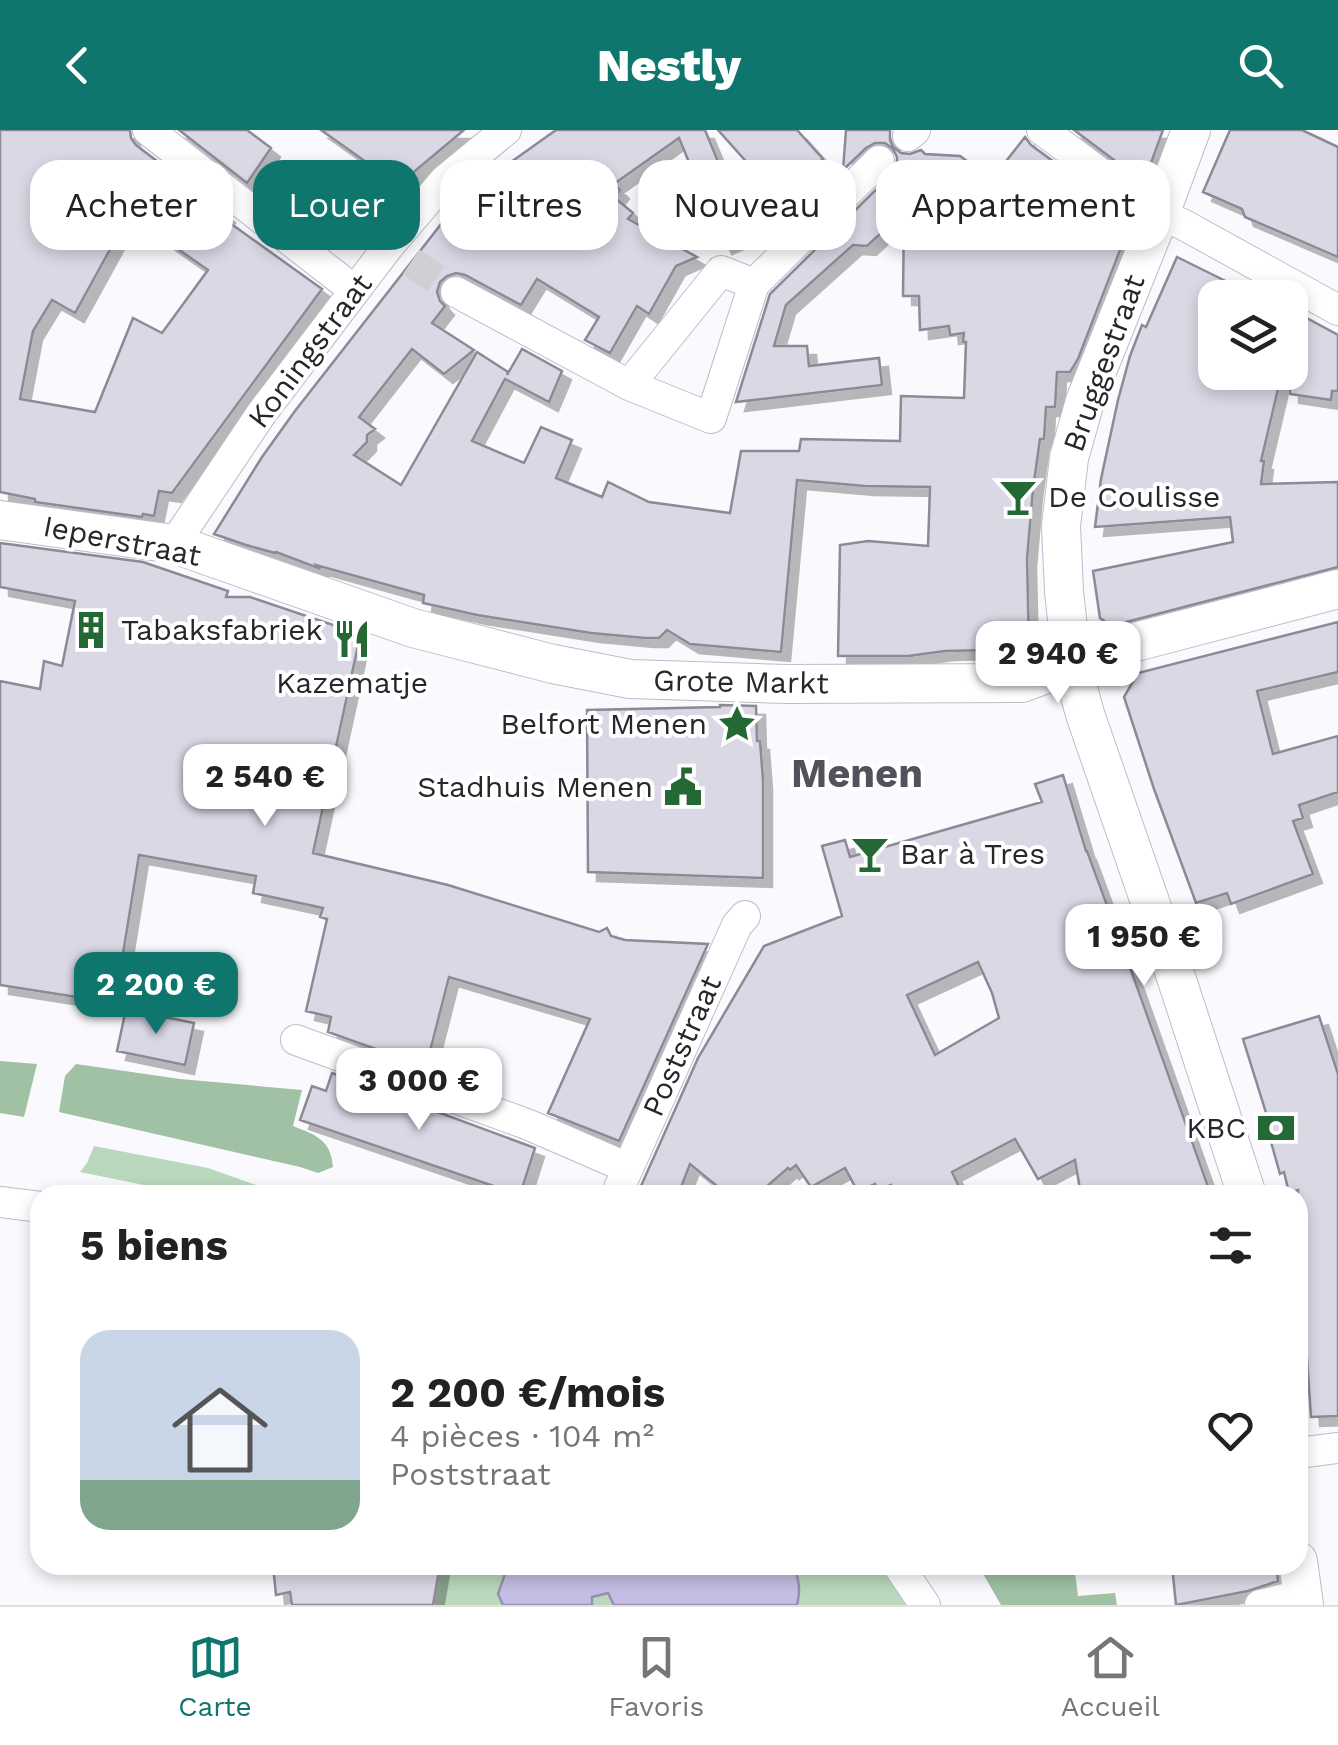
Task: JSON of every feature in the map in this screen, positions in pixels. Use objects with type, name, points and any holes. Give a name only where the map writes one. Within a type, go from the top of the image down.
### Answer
[{"type":"street","points":[[148,130],[354,290]]},
{"type":"street","name":"Koningstraat","points":[[174,544],[262,414],[354,290],[400,255],[444,180],[506,130]]},
{"type":"street","points":[[1042,130],[1084,160]]},
{"type":"street","name":"Bruggestraat","points":[[1170,187],[1191,130]]},
{"type":"street","points":[[456,292],[629,385],[710,418],[754,284],[876,165]]},
{"type":"street","points":[[1170,219],[1338,310]]},
{"type":"street","name":"Bruggestraat","points":[[1145,250],[1084,401],[1068,458],[1061,526],[1064,591],[1072,666],[1100,764],[1176,976],[1244,1185]]},
{"type":"street","points":[[629,385],[720,270],[754,284]]},
{"type":"street","name":"Ieperstraat","points":[[0,520],[174,544],[413,628]]},
{"type":"street","name":"Grote Markt","points":[[413,628],[553,664],[630,679],[788,684],[1022,683],[1124,645],[1338,589]]},
{"type":"street","name":"Poststraat","points":[[296,1040],[529,1124],[622,1181],[741,920]]},
{"type":"street","points":[[0,1202],[30,1206]]},
{"type":"street","points":[[1308,1452],[1338,1448]]},
{"type":"street","points":[[905,1575],[926,1605]]},
{"type":"street","points":[[1260,1605],[1301,1587]]},
{"type":"green space","points":[[0,1061],[37,1064],[24,1117],[0,1113]]},
{"type":"green space","points":[[76,1064],[180,1079],[302,1090],[293,1126],[326,1145],[333,1167],[318,1173],[59,1112],[65,1076]]},
{"type":"green space","points":[[94,1146],[208,1168],[256,1185],[144,1185],[80,1172]]},
{"type":"green space","points":[[438,1575],[890,1575],[913,1605],[433,1605]]},
{"type":"green space","points":[[984,1575],[1075,1575],[1078,1596],[1115,1593],[1117,1605],[1001,1605]]},
{"type":"shaded area","points":[[505,1575],[796,1575],[799,1594],[797,1605],[614,1605],[608,1593],[592,1597],[592,1605],[503,1605],[498,1594]]},
{"type":"building","points":[[0,130],[130,130],[136,145],[156,160],[30,160],[30,250],[110,250],[75,313],[52,300],[33,331],[20,399],[95,412],[133,318],[162,333],[208,270],[179,250],[233,250],[233,225],[253,240],[253,250],[268,250],[322,289],[172,493],[159,491],[154,516],[0,492]]},
{"type":"building","points":[[179,130],[247,130],[271,148],[263,160],[253,160],[253,174],[247,183],[233,172],[233,160],[217,160]]},
{"type":"building","points":[[321,130],[464,130],[420,167],[420,160],[363,160]]},
{"type":"building","points":[[556,130],[705,130],[717,160],[688,160],[679,138],[648,160],[638,160],[638,167],[618,181],[618,160],[514,160]]},
{"type":"building","points":[[718,130],[797,130],[823,159],[822,160],[745,160]]},
{"type":"building","points":[[846,130],[890,130],[893,147],[901,153],[921,150],[925,154],[960,156],[966,160],[897,160],[893,149],[885,143],[875,143],[853,160],[844,160]]},
{"type":"building","points":[[1074,130],[1163,130],[1152,160],[1114,160]]},
{"type":"building","points":[[1230,130],[1302,130],[1338,147],[1338,257],[1245,217],[1242,209],[1203,192]]},
{"type":"building","points":[[1025,137],[1051,160],[1007,160]]},
{"type":"building","points":[[876,190],[876,238],[867,246],[856,245],[856,209]]},
{"type":"building","points":[[618,200],[633,213],[628,219],[638,225],[638,250],[684,250],[697,257],[676,266],[649,314],[637,306],[610,353],[585,340],[599,317],[537,279],[521,305],[465,275],[447,276],[437,292],[445,306],[432,323],[474,350],[444,374],[412,349],[359,417],[375,429],[354,455],[401,485],[477,352],[507,375],[522,349],[562,371],[549,402],[505,379],[472,441],[524,463],[541,427],[572,440],[556,478],[602,497],[608,482],[649,502],[730,513],[741,451],[799,451],[801,439],[900,441],[901,396],[964,398],[964,333],[950,335],[949,326],[920,330],[919,296],[903,296],[904,250],[1120,250],[1078,359],[1070,372],[1057,372],[1055,407],[1046,407],[1027,559],[1029,649],[838,656],[840,545],[868,541],[928,546],[930,487],[797,480],[781,652],[690,644],[667,630],[659,638],[645,638],[477,615],[423,603],[424,595],[316,565],[318,568],[214,534],[295,411],[440,225],[440,250],[618,250]]},
{"type":"building","points":[[815,250],[847,250],[786,305],[774,346],[807,346],[809,366],[879,358],[882,385],[736,402],[770,294]]},
{"type":"building","points":[[1177,257],[1224,280],[1198,280],[1198,390],[1278,390],[1261,461],[1261,484],[1338,482],[1338,567],[1111,626],[1100,618],[1093,571],[1233,542],[1230,517],[1095,527],[1118,400],[1130,356],[1142,325],[1146,327]]},
{"type":"building","points":[[1308,319],[1338,335],[1338,391],[1332,391],[1331,400],[1290,394],[1290,390],[1308,390]]},
{"type":"building","points":[[0,543],[143,562],[228,591],[226,597],[250,597],[354,632],[359,641],[313,853],[448,885],[599,932],[607,928],[611,936],[625,940],[708,944],[619,1141],[548,1113],[590,1019],[449,977],[426,1067],[328,1032],[331,1017],[306,1011],[327,919],[320,917],[323,908],[253,893],[256,876],[139,855],[115,1003],[0,985],[0,681],[40,689],[44,661],[62,666],[75,601],[0,587]]},
{"type":"building","points":[[1338,622],[1338,672],[1257,691],[1273,754],[1338,736],[1338,792],[1299,805],[1303,818],[1293,821],[1313,874],[1231,904],[1227,893],[1196,903],[1124,697],[1138,673]]},
{"type":"building","points":[[756,706],[763,780],[763,878],[588,872],[587,710]]},
{"type":"building","points":[[1063,775],[1086,851],[1207,1185],[1079,1185],[1075,1160],[1038,1179],[1015,1139],[952,1172],[958,1185],[854,1185],[845,1168],[810,1185],[796,1165],[768,1185],[716,1185],[690,1164],[682,1185],[641,1185],[698,1058],[764,946],[842,916],[822,846],[845,840],[850,857],[1042,802],[1035,784]],"holes":[[[978,962],[999,1018],[935,1055],[907,995]]]},
{"type":"building","points":[[126,1009],[194,1023],[185,1065],[117,1051]]},
{"type":"building","points":[[1319,1016],[1338,1074],[1338,1416],[1311,1417],[1308,1185],[1287,1185],[1284,1172],[1280,1174],[1243,1039]]},
{"type":"building","points":[[332,1073],[535,1148],[523,1185],[491,1185],[300,1120],[312,1086],[326,1091]]},
{"type":"building","points":[[274,1575],[438,1575],[433,1605],[292,1605],[290,1592],[276,1595]]},
{"type":"building","points":[[1173,1575],[1277,1575],[1278,1581],[1248,1591],[1176,1605]]},
{"type":"tunnel","points":[[411,262],[456,292]]},
{"type":"place","name":"De Coulisse","points":[[1018,497]]},
{"type":"place","name":"Tabaksfabriek","points":[[91,630]]},
{"type":"place","name":"Kazematje","points":[[352,639]]},
{"type":"place","name":"Belfort Menen","points":[[737,724]]},
{"type":"place","name":"Stadhuis Menen","points":[[683,787]]},
{"type":"place","name":"Bar à Tres","points":[[870,854]]},
{"type":"place","name":"KBC","points":[[1276,1128]]},
{"type":"district","name":"Menen","points":[[857,773]]}]
